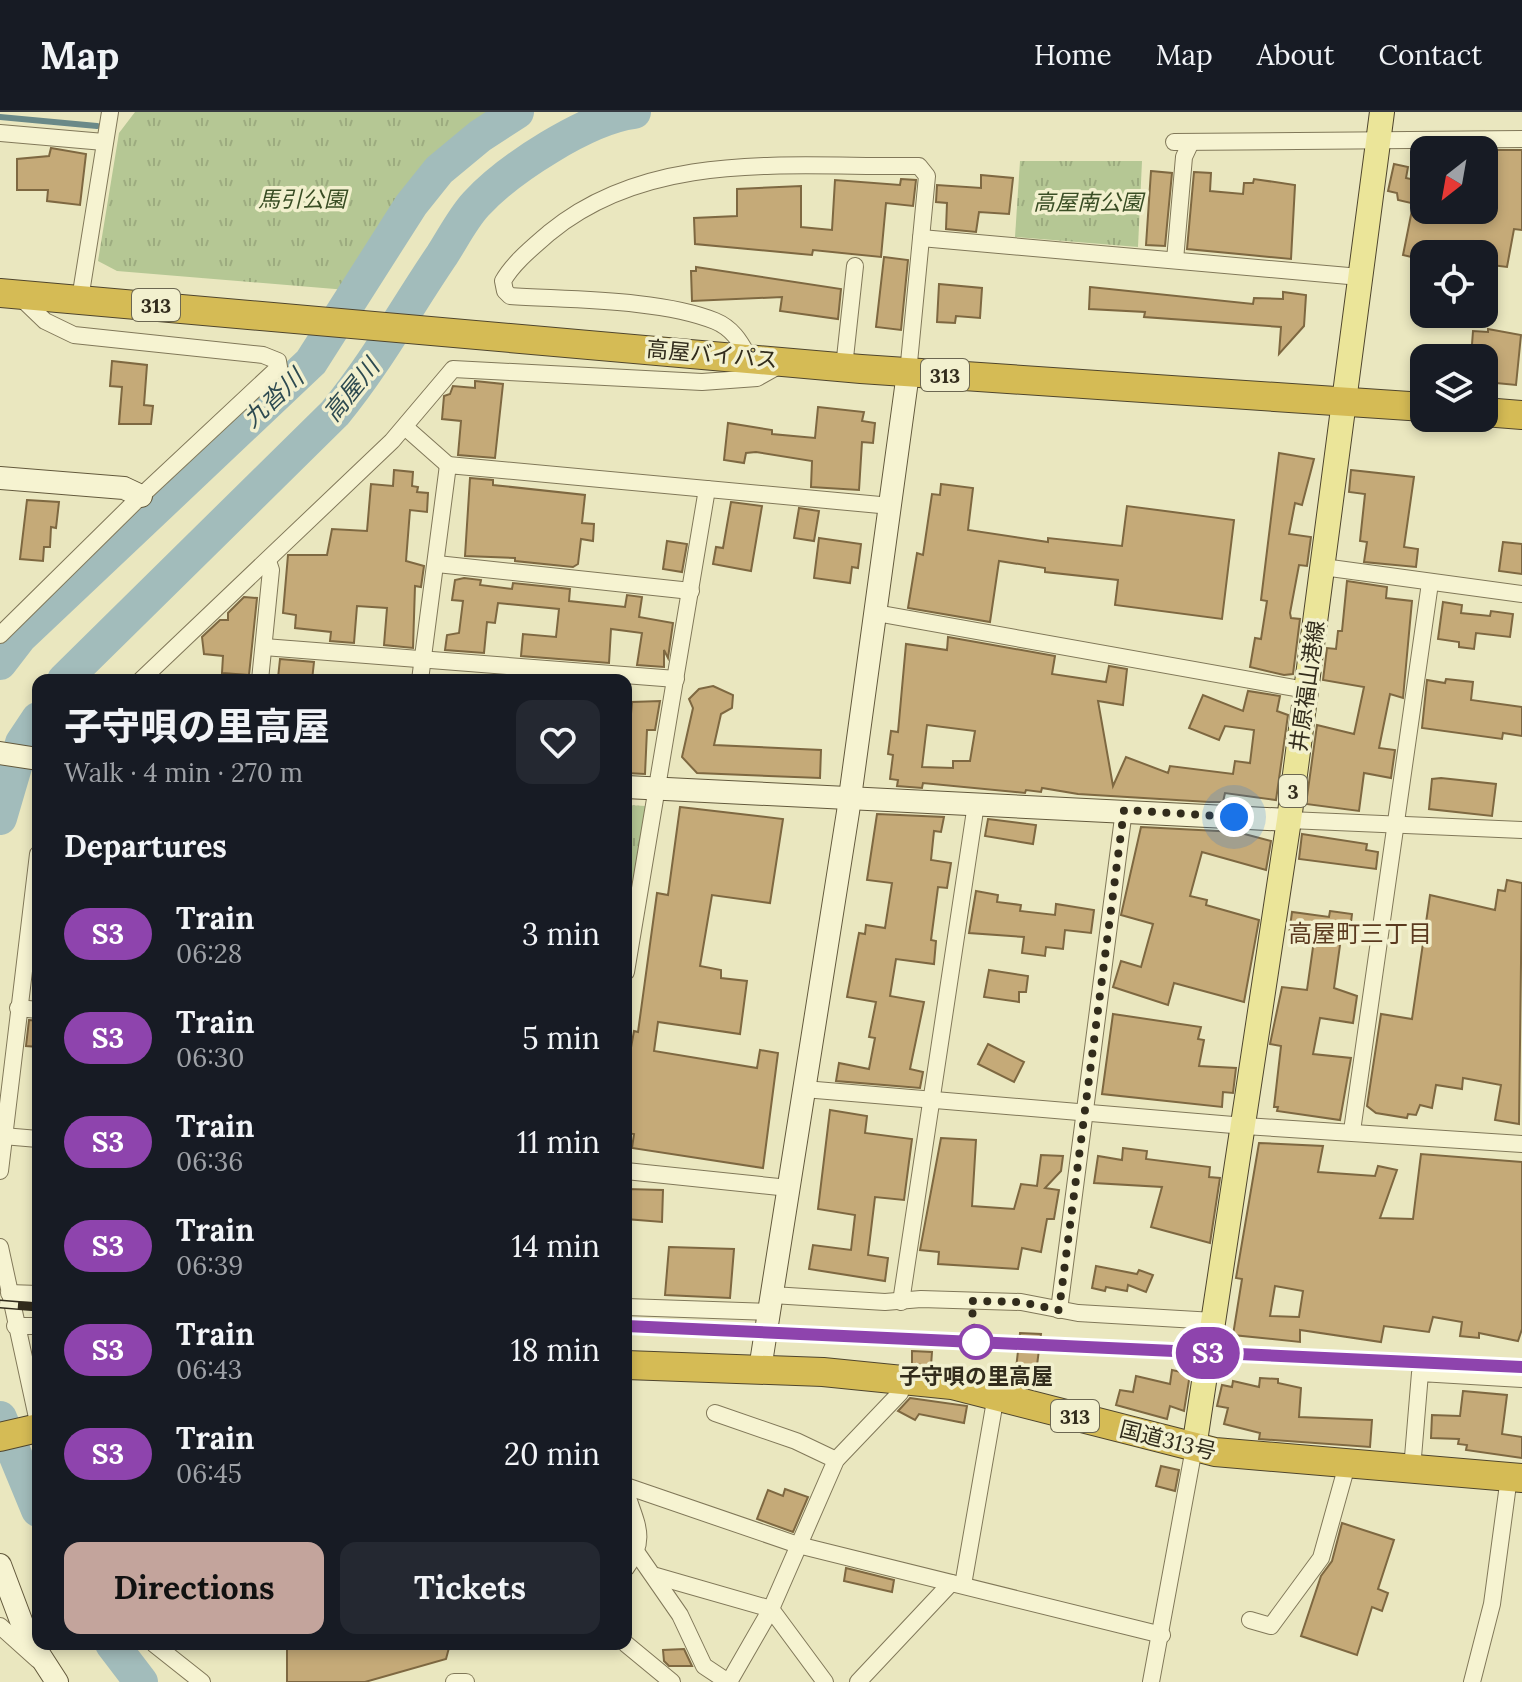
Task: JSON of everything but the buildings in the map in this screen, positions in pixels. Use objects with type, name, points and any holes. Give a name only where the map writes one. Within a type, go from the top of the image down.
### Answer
[{"type":"highway","name":"高屋バイパス","points":[[9,293],[748,356],[908,373],[1410,406]]},
{"type":"highway","points":[[1498,413],[1522,415]]},
{"type":"highway","name":"国道313号","points":[[632,1365],[760,1369],[906,1380],[996,1395],[1194,1448],[1347,1465],[1516,1478]]},
{"type":"highway","points":[[0,1437],[32,1427]]},
{"type":"main road","name":"井原福山港線","points":[[1194,1448],[1289,820],[1380,128]]},
{"type":"street","points":[[80,299],[110,112]]},
{"type":"street","points":[[1175,260],[1184,157],[1182,142],[1380,128],[1522,139]]},
{"type":"street","points":[[0,133],[104,142]]},
{"type":"street","points":[[748,356],[736,335],[717,321],[671,309],[510,296],[503,281],[534,246],[566,219],[652,179],[702,169],[919,166],[927,176],[908,373],[891,506],[760,1369]]},
{"type":"street","points":[[921,238],[1360,277]]},
{"type":"street","points":[[844,367],[855,266]]},
{"type":"street","points":[[0,635],[141,496],[273,376],[279,367],[278,361],[263,355],[74,335],[45,321],[9,293]]},
{"type":"street","points":[[147,674],[405,427],[453,369],[702,382],[757,378],[787,361]]},
{"type":"street","points":[[405,427],[448,465],[891,506]]},
{"type":"street","points":[[421,674],[448,465]]},
{"type":"street","points":[[0,478],[124,488],[141,496]]},
{"type":"street","points":[[632,922],[658,789],[707,489]]},
{"type":"street","points":[[261,674],[271,570],[268,561]]},
{"type":"street","points":[[437,564],[691,591]]},
{"type":"street","points":[[1323,567],[1522,594]]},
{"type":"street","points":[[1352,1131],[1430,583]]},
{"type":"street","points":[[876,613],[1306,690]]},
{"type":"street","points":[[264,647],[616,674]]},
{"type":"street","points":[[632,675],[676,679]]},
{"type":"street","points":[[0,753],[32,758]]},
{"type":"street","points":[[632,787],[1522,830]]},
{"type":"street","points":[[901,1302],[976,804]]},
{"type":"street","points":[[1059,1310],[1124,810]]},
{"type":"street","points":[[0,1171],[32,908]]},
{"type":"street","points":[[18,1008],[32,1009]]},
{"type":"street","points":[[804,1089],[1245,1126],[1522,1144]]},
{"type":"street","points":[[3,1136],[32,1138]]},
{"type":"street","points":[[632,1172],[789,1188]]},
{"type":"street","points":[[0,1247],[32,1403]]},
{"type":"street","points":[[9,1293],[32,1294]]},
{"type":"street","points":[[632,1307],[901,1302],[921,1299],[1021,1302],[1059,1310],[1214,1321]]},
{"type":"street","points":[[15,1326],[32,1326]]},
{"type":"street","points":[[1412,1469],[1420,1373],[1522,1379]]},
{"type":"street","points":[[637,1553],[656,1576],[680,1615],[704,1666],[728,1682],[771,1609],[836,1460],[900,1393],[906,1380]]},
{"type":"street","points":[[858,1682],[957,1584],[996,1395]]},
{"type":"street","points":[[715,1413],[796,1441],[836,1460]]},
{"type":"street","points":[[1151,1682],[1194,1448]]},
{"type":"street","points":[[1250,1620],[1271,1626],[1321,1558],[1347,1465]]},
{"type":"street","points":[[1472,1682],[1492,1604],[1516,1478]]},
{"type":"street","points":[[632,1488],[798,1545],[1162,1635]]},
{"type":"street","points":[[632,1512],[640,1539],[632,1560]]},
{"type":"street","points":[[0,1565],[18,1615],[32,1642]]},
{"type":"street","points":[[656,1576],[771,1609],[825,1682]]},
{"type":"street","points":[[0,1626],[43,1664],[57,1682]]},
{"type":"street","points":[[632,1649],[672,1682]]},
{"type":"street","points":[[36,1650],[43,1664]]},
{"type":"street","points":[[162,1650],[202,1682]]},
{"type":"street","points":[[454,1682],[466,1682]]},
{"type":"green space","name":"馬引公園","points":[[135,112],[503,112],[476,128],[431,167],[396,213],[347,290],[117,271],[98,261],[119,133]]},
{"type":"green space","name":"高屋南公園","points":[[1020,161],[1142,161],[1138,247],[1015,237]]},
{"type":"green space","points":[[632,805],[646,806],[632,889]]},
{"type":"waterway","name":"九沓川","points":[[0,663],[20,637],[311,362],[411,205],[439,170],[480,136],[517,112]]},
{"type":"waterway","name":"高屋川","points":[[70,674],[335,413],[377,355],[462,222],[490,190],[549,147],[594,124],[634,112]]},
{"type":"waterway","points":[[0,117],[97,126]]},
{"type":"waterway","name":"高屋川","points":[[0,818],[22,743],[32,728]]},
{"type":"waterway","name":"高屋川","points":[[0,1418],[32,1495]]},
{"type":"waterway","name":"高屋川","points":[[117,1650],[141,1682]]},
{"type":"railway","points":[[0,1304],[32,1307]]},
{"type":"railway","points":[[632,1326],[1522,1367]]},
{"type":"train","name":"S3","points":[[632,1326],[1522,1367]]},
{"type":"place","name":"子守唄の里高屋","points":[[976,1342]]},
{"type":"district","name":"高屋町三丁目","points":[[1360,933]]},
{"type":"route","points":[[976,1342],[971,1301],[1021,1302],[1059,1310],[1124,810],[1234,817]]}]
